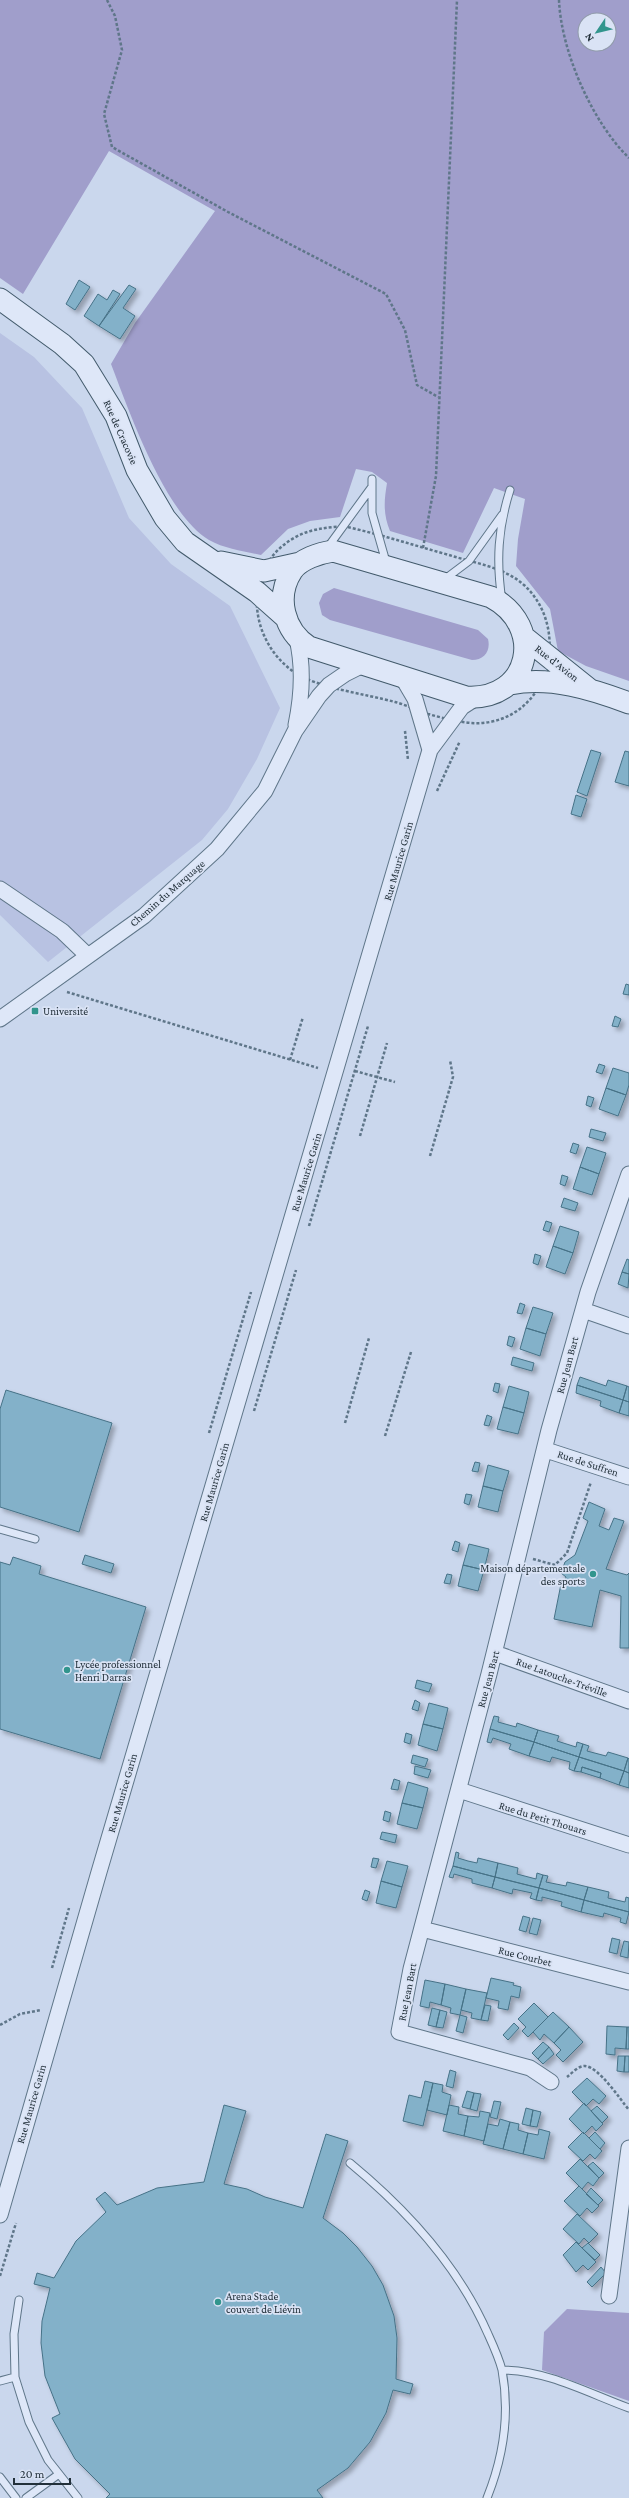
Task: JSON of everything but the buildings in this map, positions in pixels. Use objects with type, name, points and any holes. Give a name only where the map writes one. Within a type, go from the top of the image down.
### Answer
[{"type":"street","name":"Rue de Cracovie","points":[[0,299],[62,344],[84,364],[116,416],[137,470],[164,518],[185,542],[257,592],[285,617]]},
{"type":"street","points":[[300,563],[292,570],[284,590],[283,601],[285,617],[296,639],[308,647],[466,697],[476,698],[488,695],[510,684],[524,663],[526,650],[521,627],[503,603],[491,597],[333,551],[322,553]]},
{"type":"street","name":"Rue de Cracovie","points":[[212,560],[264,571],[300,563],[322,553]]},
{"type":"street","name":"Rue d'Avion","points":[[524,636],[589,689]]},
{"type":"street","name":"Chemin du Marquage","points":[[295,731],[301,702],[302,658],[296,639]]},
{"type":"street","name":"Chemin du Marquage","points":[[0,1019],[144,916],[217,849],[265,791],[295,731],[329,685],[363,664]]},
{"type":"street","points":[[402,677],[415,699],[430,750]]},
{"type":"street","name":"Rue d'Avion","points":[[510,684],[524,681],[589,689],[629,703]]},
{"type":"street","name":"Rue Maurice Garin","points":[[0,2215],[430,750],[462,707],[476,698]]},
{"type":"street","points":[[0,889],[62,931],[88,956]]},
{"type":"street","name":"Rue Jean Bart","points":[[551,2082],[530,2068],[399,2032],[411,1969],[495,1653],[536,1480],[546,1450],[550,1430],[583,1310],[629,1174]]},
{"type":"street","points":[[583,1310],[629,1326]]},
{"type":"street","name":"Rue de Suffren","points":[[546,1450],[629,1477]]},
{"type":"street","name":"Rue Latouche-Tréville","points":[[495,1653],[629,1701]]},
{"type":"street","name":"Rue du Petit Thouars","points":[[458,1790],[629,1845]]},
{"type":"street","name":"Rue Courbet","points":[[422,1929],[629,1982]]},
{"type":"street","points":[[609,2296],[629,2148]]},
{"type":"lane","points":[[372,479],[372,514],[376,533],[388,568]]},
{"type":"lane","points":[[322,553],[333,542],[371,488]]},
{"type":"lane","points":[[503,603],[497,569],[502,515],[510,490]]},
{"type":"lane","points":[[440,582],[454,574],[468,561],[502,515]]},
{"type":"lane","points":[[0,1529],[35,1539]]},
{"type":"lane","points":[[350,2164],[383,2191],[434,2245],[479,2313],[502,2370],[504,2433],[500,2464],[487,2498]]},
{"type":"lane","points":[[18,2300],[14,2334],[15,2377],[29,2422],[48,2460],[78,2498]]},
{"type":"lane","points":[[502,2370],[522,2370],[542,2375],[629,2408]]},
{"type":"lane","points":[[0,2381],[15,2377]]},
{"type":"lane","points":[[26,2498],[59,2474]]},
{"type":"lane","points":[[0,2477],[16,2498]]},
{"type":"path","points":[[107,0],[115,16],[122,50],[104,114],[112,147],[228,212],[386,294],[405,330],[417,385],[438,397]]},
{"type":"path","points":[[452,720],[419,711],[396,702],[301,677],[283,665],[265,642],[256,614],[257,592],[264,571],[281,548],[292,539],[319,528],[343,526],[376,533],[423,548],[436,476],[438,397],[457,0]]},
{"type":"path","points":[[559,0],[559,15],[583,90],[602,122],[629,158]]},
{"type":"path","points":[[52,981],[64,992],[335,1074]]},
{"type":"path","points":[[290,1060],[303,1017]]},
{"type":"path","points":[[360,1136],[387,1043]]},
{"type":"path","points":[[430,1156],[454,1077],[450,1060]]},
{"type":"path","points":[[355,1071],[395,1082]]},
{"type":"path","points":[[345,1423],[369,1338]]},
{"type":"path","points":[[385,1436],[411,1352]]},
{"type":"path","points":[[518,1555],[555,1565],[567,1553],[587,1499],[596,1466]]},
{"type":"path","points":[[0,2025],[25,2012],[41,2010]]},
{"type":"path","points":[[551,2082],[562,2081],[579,2067],[586,2066],[597,2072],[629,2110]]},
{"type":"shaded area","points":[[0,0],[629,0],[629,681],[586,666],[558,651],[550,609],[516,566],[518,539],[525,499],[494,488],[463,553],[390,531],[386,519],[385,507],[387,483],[372,472],[356,469],[340,517],[310,521],[288,529],[261,555],[221,546],[209,540],[193,527],[163,485],[150,460],[111,364],[135,323],[215,211],[109,151],[23,294],[0,278]]},
{"type":"shaded area","points":[[0,333],[34,357],[82,408],[129,518],[171,564],[230,606],[280,708],[257,759],[228,809],[202,840],[48,962],[0,915]]},
{"type":"shaded area","points":[[334,588],[478,630],[488,639],[489,643],[486,654],[476,660],[472,660],[330,620],[322,615],[319,603],[323,594]]},
{"type":"shaded area","points":[[567,2309],[629,2313],[629,2401],[542,2370],[544,2332]]},
{"type":"place","name":"Université","points":[[35,1011]]},
{"type":"place","name":"Maison départementale des sports","points":[[593,1574]]},
{"type":"place","name":"Lycée professionnel Henri Darras","points":[[67,1670]]},
{"type":"place","name":"Arena Stade couvert de Liévin","points":[[218,2302]]}]
